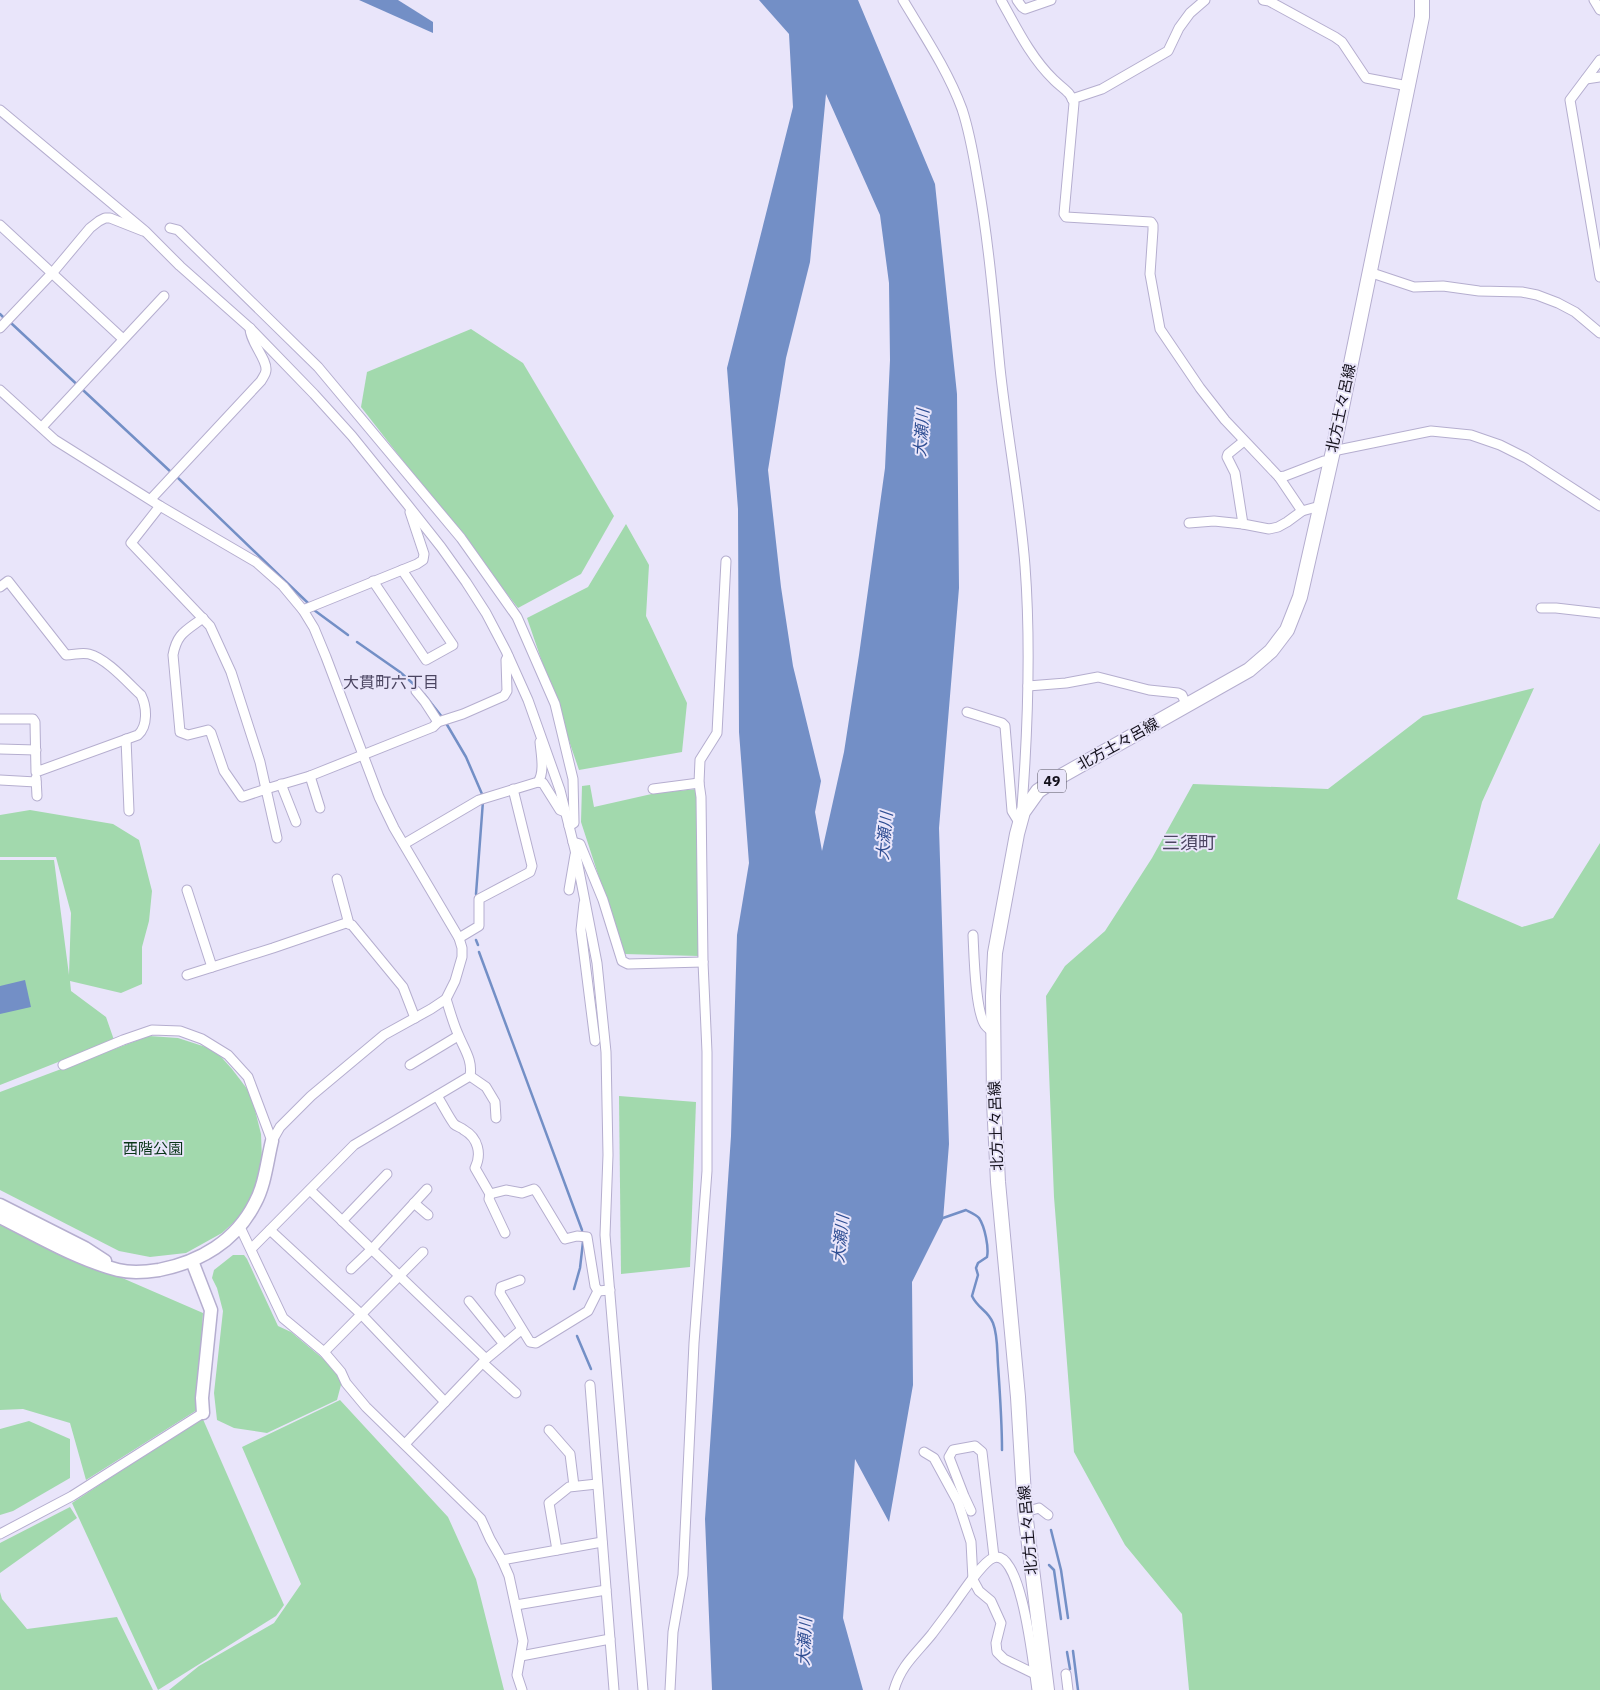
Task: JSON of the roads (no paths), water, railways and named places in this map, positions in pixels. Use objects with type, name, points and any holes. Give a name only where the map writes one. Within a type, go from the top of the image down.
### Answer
[{"type":"main road","name":"北方土々呂線","points":[[1041,1683],[1025,1512],[1018,1397],[998,1182],[994,1102],[995,953],[1021,818],[1038,791],[1249,670],[1271,651],[1287,630],[1300,597],[1331,456],[1422,17],[1422,0]]},
{"type":"street","points":[[903,0],[956,94],[967,127],[974,161],[989,256],[1005,417],[1025,567],[1028,686],[1021,818]]},
{"type":"street","points":[[1001,0],[1036,60],[1053,80],[1070,94],[1074,103],[1064,214],[1066,217],[1151,222],[1153,230],[1150,274],[1160,329],[1200,388],[1244,441],[1279,477],[1302,511]]},
{"type":"street","points":[[1017,0],[1026,9],[1028,4],[1051,0]]},
{"type":"street","points":[[1072,99],[1102,89],[1168,51],[1179,28],[1190,13],[1205,0]]},
{"type":"street","points":[[1263,0],[1271,0],[1342,42],[1366,78],[1408,86]]},
{"type":"street","points":[[1594,0],[1600,10]]},
{"type":"street","points":[[1600,60],[1570,100],[1600,277]]},
{"type":"street","points":[[1586,79],[1600,77]]},
{"type":"street","points":[[0,110],[145,231],[180,266],[250,328],[352,436],[408,504],[466,582],[508,655],[540,732],[560,790],[574,846],[586,898],[597,963],[606,1052],[608,1155],[605,1236],[643,1690]]},
{"type":"street","points":[[0,328],[90,228],[105,218],[110,218],[145,231]]},
{"type":"street","points":[[0,225],[124,339]]},
{"type":"street","points":[[170,228],[178,230],[318,367],[461,538],[517,617],[555,704],[573,779],[574,823],[569,826]]},
{"type":"street","points":[[1370,272],[1414,287],[1443,286],[1479,291],[1522,292],[1558,303],[1575,312],[1600,333]]},
{"type":"street","points":[[42,428],[164,296]]},
{"type":"street","points":[[151,499],[265,374],[266,366],[250,335],[250,328]]},
{"type":"street","points":[[0,390],[55,440],[160,506],[256,562],[283,586],[304,610],[326,657],[379,797],[394,828],[459,938],[462,948],[462,957],[446,999],[384,1035],[311,1096],[280,1126],[272,1141],[264,1178],[256,1202],[240,1227],[220,1245],[179,1266],[147,1272],[120,1270],[81,1258],[0,1217]]},
{"type":"street","points":[[1279,477],[1324,461],[1331,456],[1431,431],[1471,435],[1500,445],[1526,458],[1600,506]]},
{"type":"street","points":[[1243,524],[1235,474],[1227,457],[1244,441]]},
{"type":"street","points":[[304,610],[423,560],[424,554],[408,504]]},
{"type":"street","points":[[160,506],[131,543],[210,626],[231,672],[260,762],[277,838]]},
{"type":"street","points":[[1188,522],[1214,521],[1269,529],[1278,527],[1302,511],[1320,506]]},
{"type":"street","points":[[670,1690],[673,1632],[683,1575],[694,1343],[707,1171],[707,1052],[702,806],[699,783],[700,760],[717,733],[726,561]]},
{"type":"street","points":[[374,581],[426,660],[453,646],[402,570]]},
{"type":"street","points":[[0,587],[8,581],[66,655],[78,653],[100,658],[141,695],[145,702],[144,730],[138,735],[36,777],[0,780]]},
{"type":"street","points":[[1541,608],[1600,613]]},
{"type":"street","points":[[203,618],[178,636],[175,644],[173,655],[180,732],[188,735],[208,730],[211,733],[224,771],[242,796],[310,776],[433,727],[438,722],[463,714],[504,696],[508,691],[506,660],[508,655]]},
{"type":"street","points":[[1028,686],[1104,677],[1149,690],[1178,693],[1182,695],[1187,706]]},
{"type":"street","points":[[416,691],[426,702],[438,722]]},
{"type":"street","points":[[967,712],[1002,723],[1005,726],[1012,811],[1021,818]]},
{"type":"street","points":[[0,719],[34,720],[35,722],[37,796]]},
{"type":"street","points":[[538,782],[541,778],[540,732]]},
{"type":"street","points":[[126,740],[130,811]]},
{"type":"street","points":[[0,749],[36,750]]},
{"type":"street","points":[[310,776],[320,808]]},
{"type":"street","points":[[404,844],[479,800],[538,782],[543,783],[560,810],[565,812]]},
{"type":"street","points":[[653,789],[699,783]]},
{"type":"street","points":[[281,784],[296,822]]},
{"type":"street","points":[[459,938],[479,926],[479,899],[530,872],[532,866],[513,789]]},
{"type":"street","points":[[574,846],[580,844],[603,900],[622,961],[628,964],[704,962]]},
{"type":"street","points":[[569,890],[574,846]]},
{"type":"street","points":[[337,879],[349,924]]},
{"type":"street","points":[[187,890],[212,967]]},
{"type":"street","points":[[586,898],[582,909],[581,930],[595,1041]]},
{"type":"street","points":[[187,975],[346,923],[352,925],[403,987],[415,1018]]},
{"type":"street","points":[[973,934],[978,1000],[984,1024],[993,1033]]},
{"type":"street","points":[[251,1249],[358,1142],[470,1076],[472,1068],[458,1036],[446,999]]},
{"type":"street","points":[[63,1065],[152,1030],[180,1031],[202,1039],[228,1055],[248,1077],[272,1141]]},
{"type":"street","points":[[410,1065],[458,1036]]},
{"type":"street","points":[[470,1076],[486,1087],[495,1102],[496,1118]]},
{"type":"street","points":[[437,1096],[456,1126],[464,1129],[472,1136],[480,1155],[475,1168],[490,1194],[489,1199],[505,1234]]},
{"type":"street","points":[[342,1221],[387,1174]]},
{"type":"street","points":[[351,1269],[428,1189]]},
{"type":"street","points":[[490,1194],[506,1190],[522,1193],[534,1189],[565,1239],[577,1236],[588,1237],[592,1274],[598,1292],[588,1311],[536,1343],[530,1342],[521,1330],[500,1293],[501,1287],[520,1280]]},
{"type":"street","points":[[310,1190],[400,1276],[516,1393]]},
{"type":"street","points":[[414,1203],[428,1216]]},
{"type":"street","points":[[0,1205],[85,1248],[120,1270]]},
{"type":"street","points":[[240,1227],[282,1318],[324,1352],[366,1407],[481,1519],[509,1576],[516,1605],[523,1641],[517,1675],[522,1690]]},
{"type":"street","points":[[270,1230],[362,1315],[445,1402]]},
{"type":"street","points":[[324,1352],[423,1252]]},
{"type":"street","points":[[0,1534],[72,1496],[202,1413],[212,1310],[192,1261]]},
{"type":"street","points":[[598,1292],[610,1290]]},
{"type":"street","points":[[469,1301],[503,1344]]},
{"type":"street","points":[[405,1444],[484,1361],[521,1330]]},
{"type":"street","points":[[590,1385],[614,1690]]},
{"type":"street","points":[[549,1430],[570,1454],[574,1486]]},
{"type":"street","points":[[971,1511],[949,1458],[952,1450],[975,1446],[982,1452],[994,1557]]},
{"type":"street","points":[[924,1452],[934,1458],[958,1502],[971,1542],[973,1580],[979,1591],[991,1601],[1001,1623],[996,1643],[996,1652],[1041,1683]]},
{"type":"street","points":[[557,1550],[549,1503],[569,1487],[597,1484]]},
{"type":"street","points":[[1025,1512],[1039,1508],[1048,1515]]},
{"type":"street","points":[[502,1560],[602,1542]]},
{"type":"street","points":[[894,1690],[904,1665],[931,1634],[982,1566],[994,1557],[1000,1557],[1007,1561],[1014,1573],[1041,1683]]},
{"type":"street","points":[[516,1605],[606,1590]]},
{"type":"street","points":[[521,1656],[610,1639]]},
{"type":"street","points":[[1066,1674],[1068,1690]]},
{"type":"water","points":[[359,0],[398,0],[433,22],[433,33]]},
{"type":"water","name":"大瀬川","points":[[759,0],[858,0],[935,184],[957,394],[959,588],[939,828],[949,1144],[943,1220],[912,1282],[913,1385],[889,1522],[855,1459],[843,1618],[863,1690],[712,1690],[705,1519],[731,1136],[737,935],[749,863],[739,732],[738,509],[727,368],[793,107],[789,34]],"holes":[[[826,94],[880,215],[889,283],[890,360],[885,468],[844,752],[822,851],[815,812],[821,781],[793,666],[781,587],[768,470],[786,358],[810,262]]]},
{"type":"water","points":[[25,980],[31,1007],[0,1014],[0,986]]},
{"type":"waterway","points":[[0,314],[3,317]]},
{"type":"waterway","points":[[11,323],[172,473]]},
{"type":"waterway","points":[[176,476],[308,603]]},
{"type":"waterway","points":[[314,610],[348,635]]},
{"type":"waterway","points":[[357,642],[400,672],[419,689]]},
{"type":"waterway","points":[[424,694],[442,717]]},
{"type":"waterway","points":[[446,723],[466,757],[482,794]]},
{"type":"waterway","points":[[476,894],[483,801]]},
{"type":"waterway","points":[[476,940],[478,945]]},
{"type":"waterway","points":[[479,952],[582,1230]]},
{"type":"waterway","points":[[943,1218],[966,1210],[979,1218],[985,1232],[987,1257],[978,1263],[976,1268],[978,1275],[972,1296],[991,1319],[996,1333],[1002,1450]]},
{"type":"waterway","points":[[574,1289],[580,1268],[583,1242]]},
{"type":"waterway","points":[[577,1336],[591,1369]]},
{"type":"waterway","points":[[1051,1530],[1061,1570],[1068,1618]]},
{"type":"waterway","points":[[1049,1565],[1054,1570],[1061,1619]]},
{"type":"waterway","points":[[1073,1651],[1078,1690]]},
{"type":"waterway","points":[[1067,1652],[1070,1669]]},
{"type":"district","name":"大貫町六丁目","points":[[391,682]]},
{"type":"district","name":"三須町","points":[[1189,843]]},
{"type":"park label","name":"西階公園","points":[[153,1149]]}]
